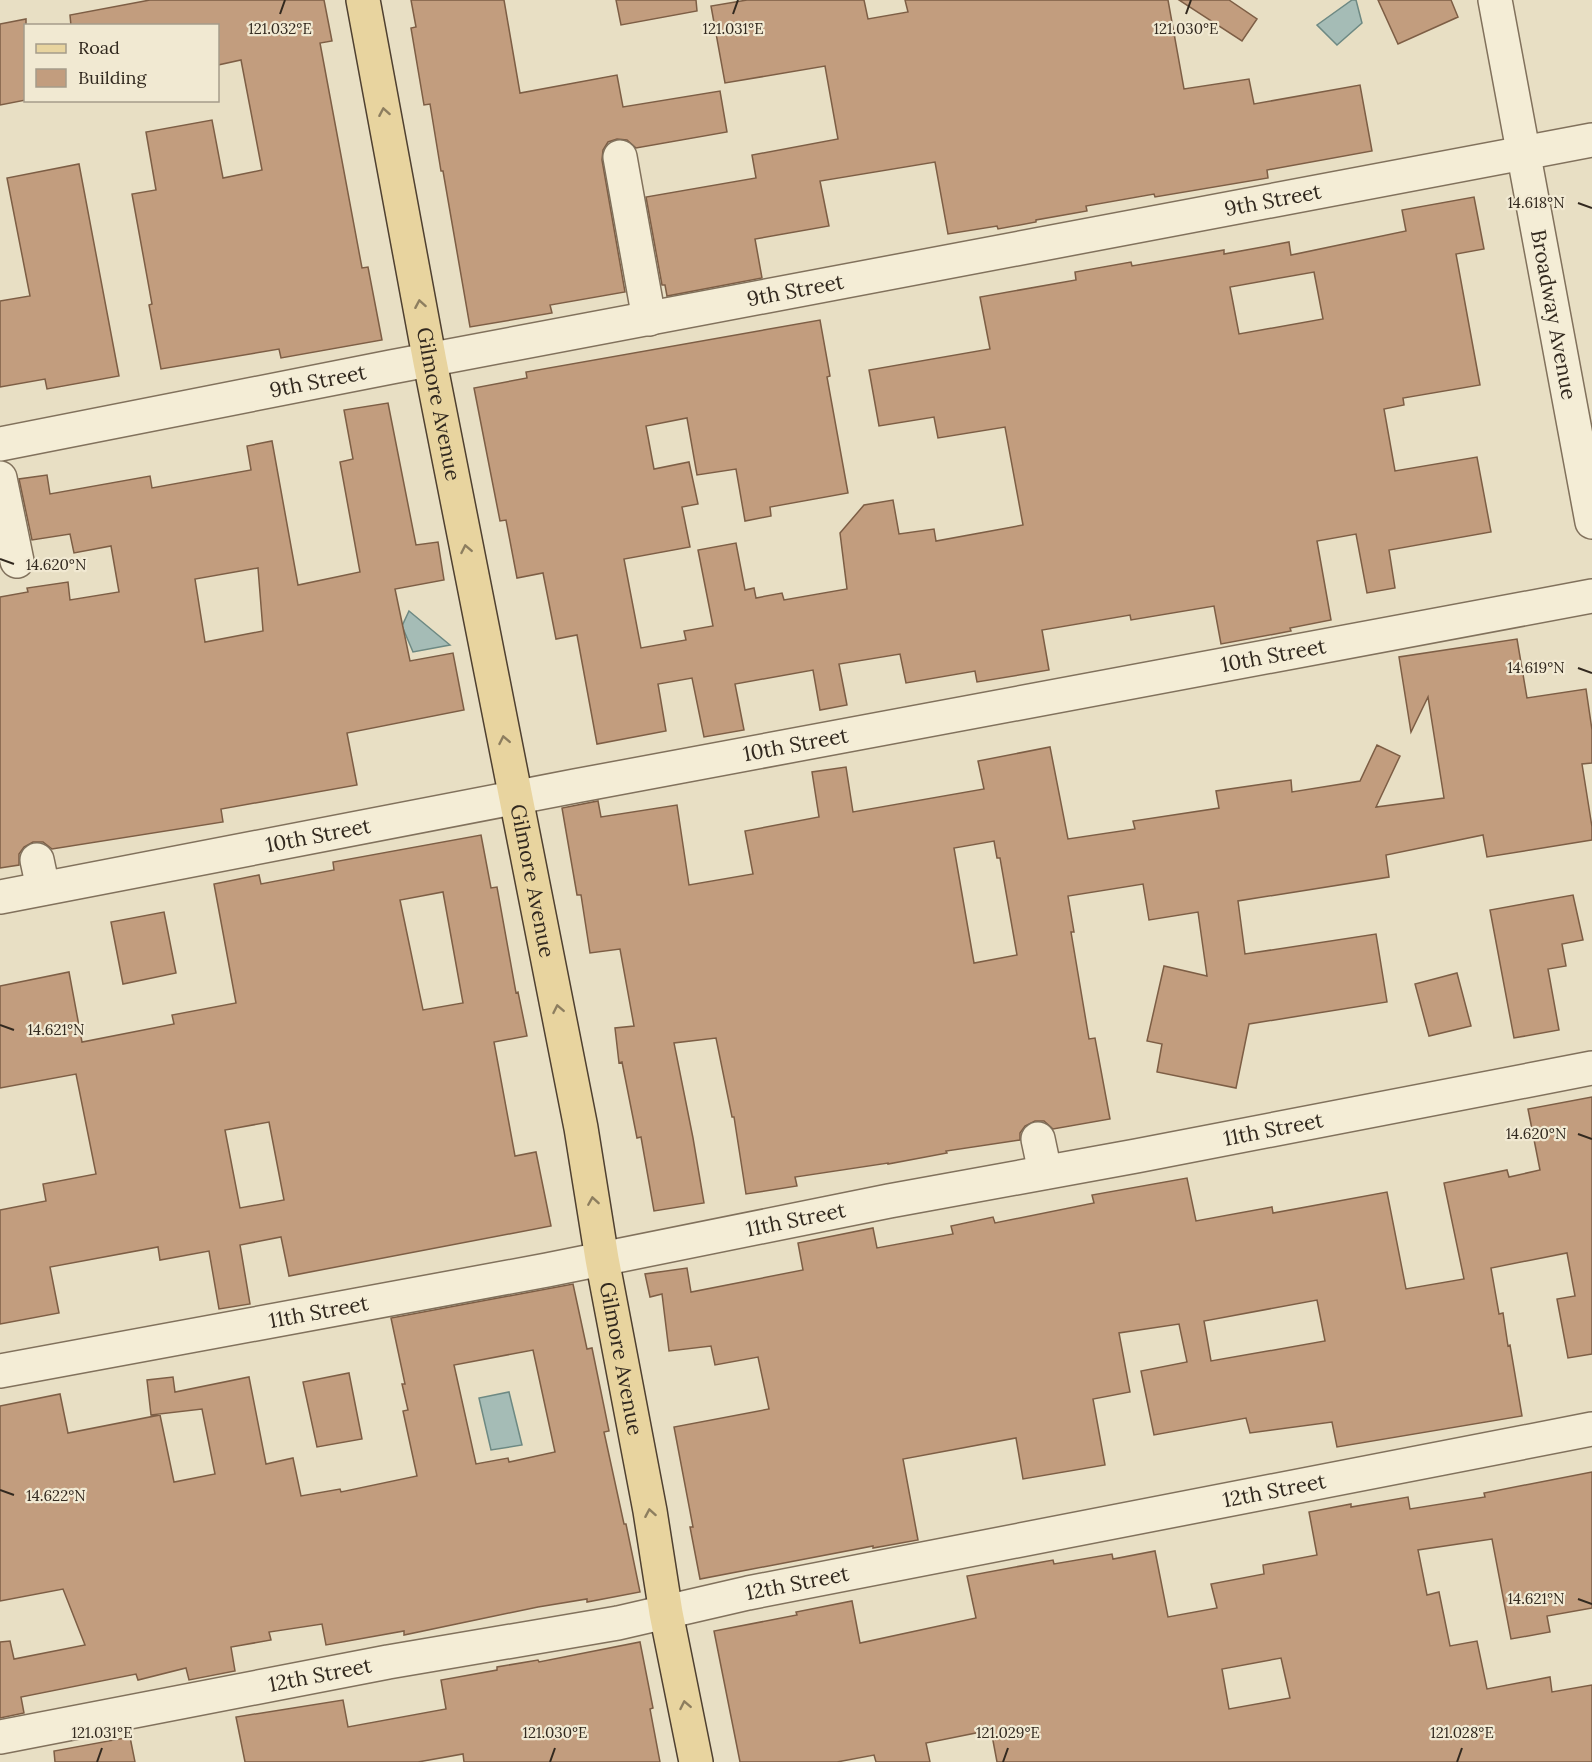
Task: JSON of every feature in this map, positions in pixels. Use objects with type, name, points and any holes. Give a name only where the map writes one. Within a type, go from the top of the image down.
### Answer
[{"type":"main road","name":"Gilmore Avenue","points":[[363,0],[430,362],[581,1128],[602,1259],[650,1511],[666,1613],[696,1762]]},
{"type":"street","name":"Broadway Avenue","points":[[1495,0],[1592,522]]},
{"type":"street","name":"9th Street","points":[[0,444],[1592,140]]},
{"type":"street","points":[[620,157],[649,319]]},
{"type":"street","points":[[0,478],[17,561]]},
{"type":"street","name":"10th Street","points":[[0,897],[40,874],[516,798],[1592,596]]},
{"type":"street","name":"11th Street","points":[[0,1371],[602,1259],[1592,1068]]},
{"type":"street","points":[[1038,1139],[1045,1172]]},
{"type":"street","name":"12th Street","points":[[0,1737],[388,1662],[618,1623],[759,1590],[1592,1430]]},
{"type":"water","points":[[1352,0],[1356,0],[1362,23],[1337,45],[1317,25]]},
{"type":"water","points":[[409,611],[450,645],[413,652],[402,626]]},
{"type":"water","points":[[509,1392],[522,1445],[491,1450],[479,1398]]},
{"type":"building","points":[[150,0],[324,0],[332,41],[320,43],[362,268],[368,267],[382,340],[281,358],[279,349],[161,369],[132,194],[156,190],[146,132],[212,120],[223,178],[262,170],[241,60],[219,65],[219,24],[71,24],[70,15]]},
{"type":"building","points":[[411,0],[504,0],[520,93],[617,75],[623,107],[720,91],[727,132],[636,148],[627,140],[617,139],[608,142],[603,150],[602,160],[625,292],[550,305],[552,313],[470,327],[430,104],[424,105],[411,28],[416,27]]},
{"type":"building","points":[[616,0],[696,0],[697,11],[621,25]]},
{"type":"building","points":[[747,0],[864,0],[868,19],[908,12],[905,0],[1168,0],[1184,89],[1249,79],[1254,104],[1360,85],[1372,151],[1267,170],[1268,178],[1155,197],[1154,194],[1086,206],[1087,211],[1036,220],[1036,222],[998,229],[997,226],[948,234],[935,162],[820,181],[829,226],[755,239],[762,278],[667,296],[665,285],[662,285],[646,197],[756,178],[752,155],[838,139],[825,66],[725,83],[711,6]]},
{"type":"building","points":[[1179,0],[1229,0],[1257,19],[1242,41]]},
{"type":"building","points":[[1378,0],[1451,0],[1458,17],[1398,44]]},
{"type":"building","points":[[26,19],[26,24],[24,24],[24,100],[0,105],[0,24]]},
{"type":"building","points":[[79,164],[119,376],[47,389],[45,379],[0,387],[0,301],[30,296],[7,178]]},
{"type":"building","points":[[1474,197],[1484,249],[1456,254],[1480,385],[1403,398],[1404,405],[1384,409],[1395,471],[1477,457],[1491,532],[1389,550],[1395,588],[1367,593],[1356,534],[1317,541],[1331,620],[1290,628],[1291,631],[1221,644],[1214,606],[1131,620],[1130,615],[1042,630],[1049,670],[977,682],[975,671],[906,683],[900,654],[839,664],[847,705],[820,710],[813,670],[735,684],[744,730],[704,737],[692,678],[658,684],[666,731],[597,744],[577,635],[556,639],[543,573],[517,578],[506,520],[500,521],[474,388],[527,378],[526,372],[820,320],[830,376],[827,377],[848,493],[770,507],[771,516],[745,521],[736,469],[697,475],[687,418],[646,426],[654,469],[689,462],[698,504],[682,507],[690,547],[624,559],[641,648],[686,640],[684,631],[713,626],[698,550],[736,543],[745,590],[754,588],[756,598],[782,593],[784,600],[847,589],[840,533],[864,505],[893,500],[899,534],[934,529],[936,541],[1023,525],[1005,427],[938,438],[934,417],[879,426],[869,370],[990,349],[980,297],[1076,280],[1075,272],[1131,262],[1132,266],[1224,250],[1224,254],[1289,242],[1291,255],[1406,231],[1402,210]],"holes":[[[1314,272],[1323,319],[1239,334],[1230,287]]]},
{"type":"building","points":[[388,403],[416,545],[438,542],[444,580],[395,589],[410,661],[453,653],[464,710],[347,733],[357,785],[221,809],[223,822],[52,849],[43,842],[33,842],[24,847],[19,854],[19,865],[0,868],[0,597],[28,592],[27,588],[68,582],[70,600],[119,592],[111,546],[74,553],[70,534],[32,540],[19,479],[47,475],[50,494],[150,476],[152,488],[251,470],[247,446],[272,441],[298,585],[360,572],[340,462],[353,459],[344,410]],"holes":[[[258,568],[263,631],[205,642],[195,579]]]},
{"type":"building","points":[[1517,639],[1527,698],[1586,689],[1592,730],[1592,763],[1582,764],[1592,840],[1487,857],[1483,835],[1386,855],[1389,877],[1238,901],[1245,954],[1376,934],[1387,1002],[1249,1024],[1236,1088],[1157,1072],[1162,1044],[1147,1041],[1164,966],[1207,976],[1198,912],[1149,920],[1143,884],[1068,896],[1074,932],[1071,932],[1089,1039],[1095,1038],[1110,1119],[1053,1129],[1044,1121],[1035,1121],[1025,1126],[1020,1133],[1020,1140],[946,1151],[947,1153],[888,1164],[795,1177],[797,1186],[746,1194],[734,1117],[732,1117],[716,1038],[674,1043],[704,1203],[654,1211],[641,1137],[637,1138],[622,1062],[619,1063],[615,1028],[634,1026],[620,949],[590,953],[581,895],[577,895],[562,808],[598,801],[601,817],[677,805],[689,885],[753,874],[745,831],[819,817],[812,772],[846,767],[853,812],[984,789],[978,761],[1050,747],[1068,839],[1135,829],[1133,821],[1219,808],[1216,791],[1291,780],[1292,792],[1360,781],[1377,745],[1400,756],[1376,807],[1444,798],[1428,697],[1411,732],[1399,657]],"holes":[[[994,841],[997,858],[1000,858],[1017,955],[974,963],[954,848]]]},
{"type":"building","points":[[481,835],[491,888],[497,887],[516,993],[518,992],[527,1036],[494,1042],[515,1156],[536,1152],[551,1226],[289,1276],[281,1237],[240,1245],[250,1304],[219,1309],[209,1251],[160,1260],[158,1247],[50,1267],[59,1313],[0,1324],[0,1210],[46,1201],[43,1184],[96,1174],[76,1074],[0,1088],[0,986],[69,972],[82,1042],[174,1024],[172,1015],[236,1003],[214,884],[259,875],[261,884],[334,870],[333,862]],"holes":[[[443,892],[463,1003],[423,1010],[400,900]],[[269,1122],[284,1200],[240,1208],[225,1130]]]},
{"type":"building","points":[[1573,895],[1583,940],[1562,944],[1566,966],[1548,969],[1559,1030],[1514,1038],[1490,910]]},
{"type":"building","points":[[164,912],[176,973],[123,984],[111,922]]},
{"type":"building","points":[[1457,973],[1471,1026],[1429,1036],[1415,984]]},
{"type":"building","points":[[1592,1097],[1592,1354],[1568,1358],[1557,1299],[1575,1296],[1567,1253],[1491,1268],[1499,1314],[1503,1313],[1508,1346],[1510,1345],[1522,1416],[1337,1447],[1332,1422],[1250,1433],[1246,1418],[1154,1435],[1141,1371],[1187,1362],[1179,1324],[1119,1333],[1130,1392],[1093,1399],[1105,1465],[1023,1479],[1016,1438],[903,1459],[918,1540],[873,1548],[873,1546],[700,1579],[690,1527],[693,1527],[674,1427],[769,1409],[758,1357],[715,1365],[711,1346],[669,1351],[662,1294],[650,1297],[645,1274],[687,1268],[691,1292],[803,1270],[798,1243],[873,1228],[877,1248],[953,1234],[951,1226],[993,1217],[995,1223],[1094,1203],[1092,1195],[1187,1178],[1196,1221],[1272,1207],[1273,1213],[1387,1192],[1406,1289],[1464,1279],[1444,1183],[1507,1170],[1509,1177],[1540,1170],[1528,1109]],"holes":[[[1317,1300],[1325,1341],[1211,1361],[1204,1321]]]},
{"type":"building","points":[[573,1284],[587,1349],[592,1348],[609,1431],[604,1432],[640,1592],[587,1602],[587,1599],[538,1607],[404,1635],[404,1631],[326,1645],[322,1624],[269,1632],[271,1640],[231,1647],[235,1671],[189,1680],[186,1668],[138,1680],[136,1674],[21,1697],[24,1713],[0,1718],[0,1642],[10,1641],[14,1659],[85,1645],[63,1589],[0,1601],[0,1406],[60,1394],[68,1433],[160,1415],[174,1482],[215,1474],[202,1409],[151,1415],[147,1380],[173,1377],[175,1392],[249,1377],[266,1464],[293,1458],[301,1496],[340,1489],[341,1492],[417,1476],[403,1411],[408,1410],[402,1384],[405,1384],[391,1318]],"holes":[[[533,1350],[555,1452],[509,1462],[508,1458],[476,1464],[454,1365]]]},
{"type":"building","points":[[349,1373],[362,1439],[317,1447],[303,1382]]},
{"type":"building","points":[[1592,1472],[1592,1608],[1547,1616],[1550,1632],[1511,1639],[1492,1539],[1418,1550],[1427,1595],[1439,1592],[1450,1646],[1477,1641],[1487,1689],[1550,1677],[1552,1692],[1592,1685],[1592,1762],[997,1762],[991,1730],[926,1743],[930,1762],[876,1762],[874,1755],[837,1762],[740,1762],[714,1631],[797,1615],[796,1612],[852,1601],[860,1643],[976,1618],[967,1576],[1053,1560],[1054,1564],[1112,1554],[1113,1559],[1155,1551],[1168,1617],[1217,1608],[1211,1584],[1264,1574],[1263,1565],[1317,1555],[1309,1512],[1408,1497],[1410,1509],[1485,1497],[1484,1493]],"holes":[[[1281,1658],[1290,1698],[1229,1709],[1222,1669]]]},
{"type":"building","points":[[640,1642],[653,1708],[650,1709],[660,1762],[464,1762],[463,1754],[418,1762],[245,1762],[236,1717],[343,1700],[348,1727],[446,1709],[441,1680],[497,1670],[497,1667],[538,1660],[539,1662]]},
{"type":"building","points":[[130,1737],[135,1762],[55,1762],[54,1751]]}]
